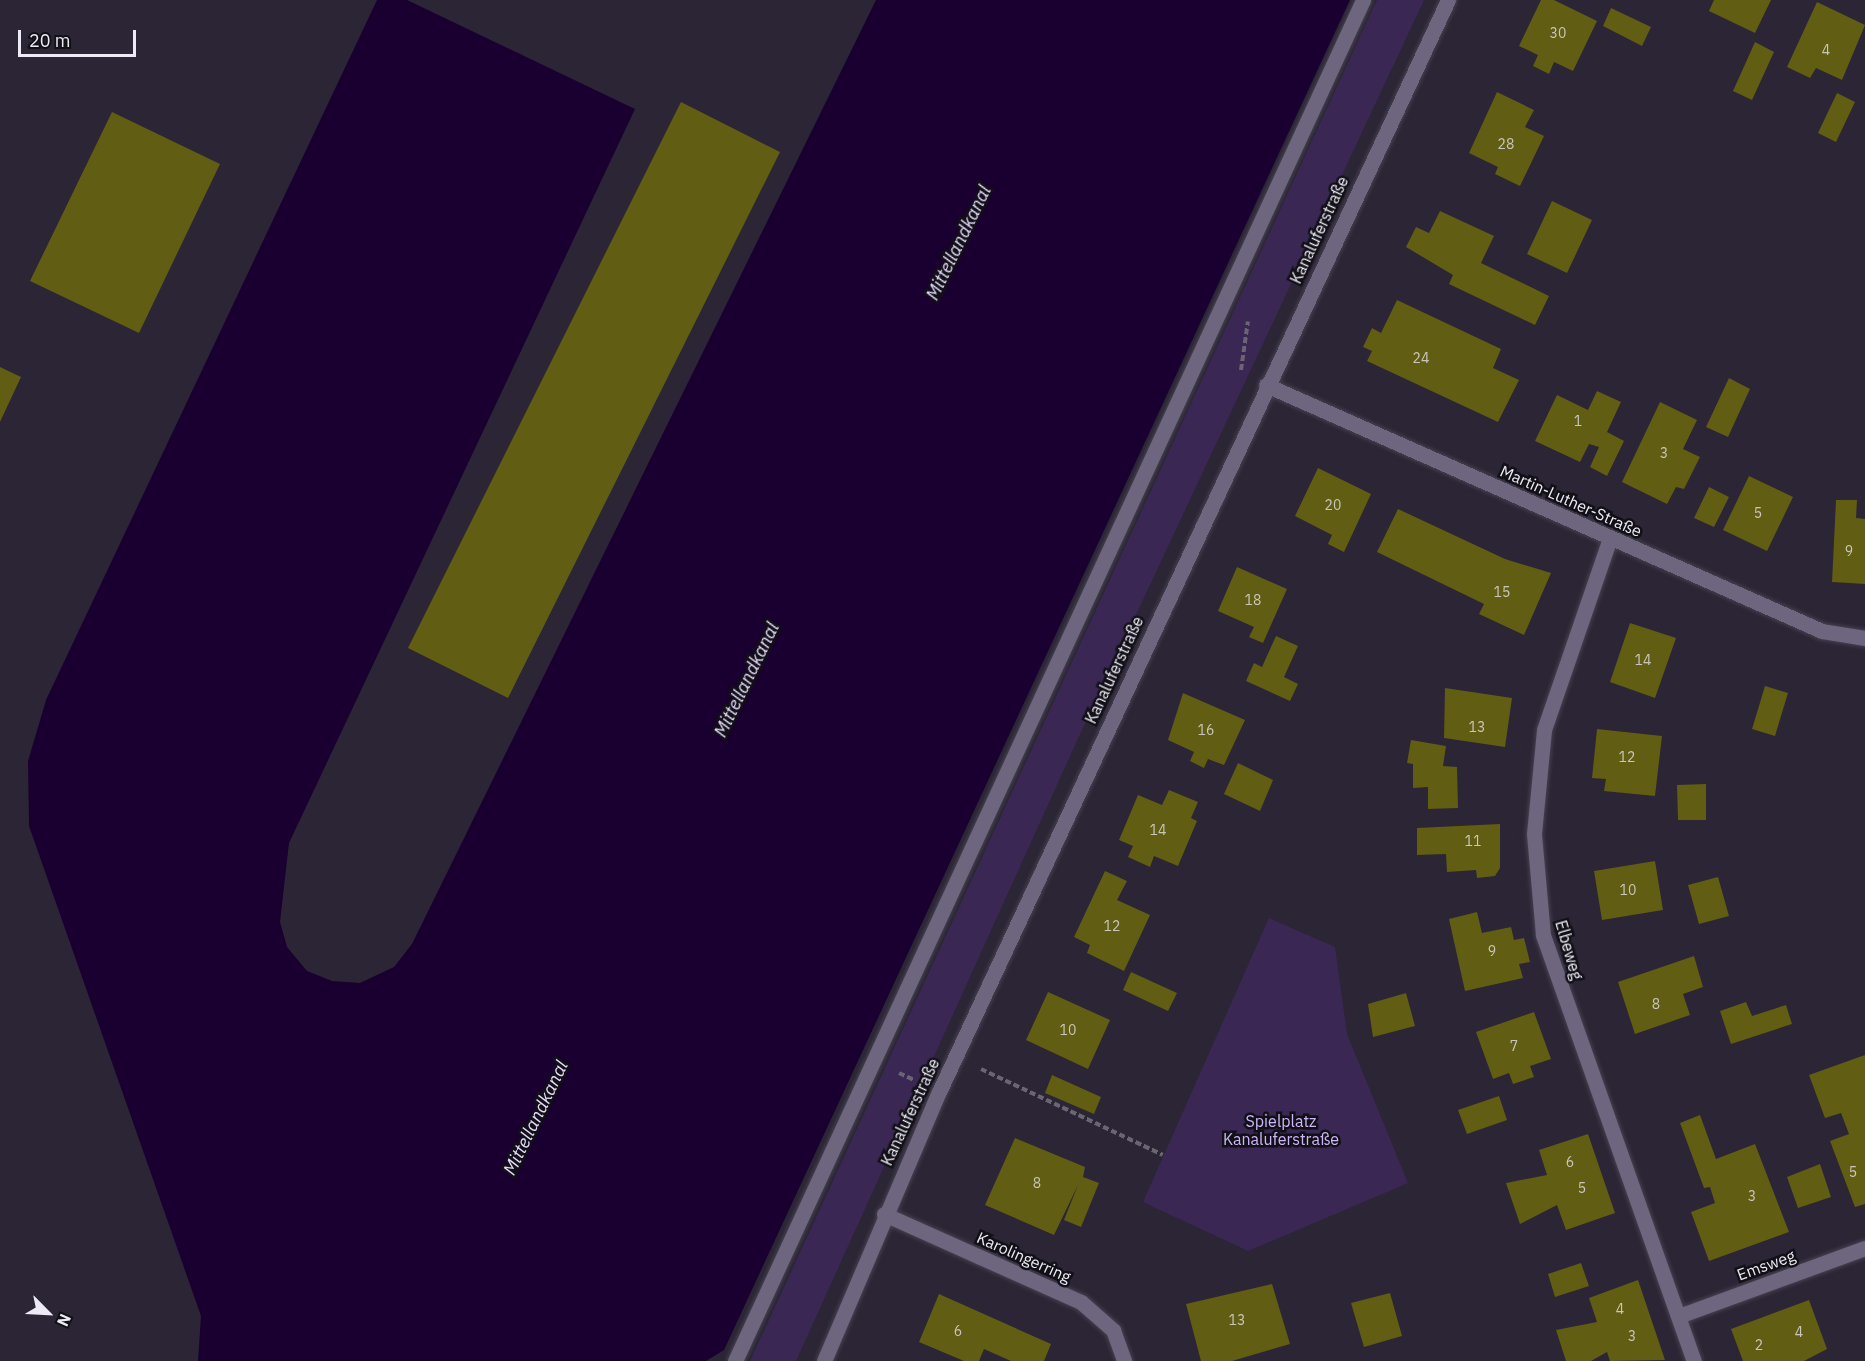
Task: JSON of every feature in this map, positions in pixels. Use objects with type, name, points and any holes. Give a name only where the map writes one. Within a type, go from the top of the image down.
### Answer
[{"type":"street","points":[[735,1361],[1363,0]]},
{"type":"street","name":"Kanaluferstraße","points":[[824,1361],[884,1214],[939,1092],[1266,385],[1448,0]]},
{"type":"street","name":"Martin-Luther-Straße","points":[[1266,385],[1822,631],[1865,638]]},
{"type":"street","name":"Elbeweg","points":[[1610,538],[1544,730],[1534,834],[1543,935],[1694,1361]]},
{"type":"street","name":"Karolingerring","points":[[884,1214],[1082,1302],[1113,1330],[1124,1361]]},
{"type":"street","name":"Emsweg","points":[[1678,1316],[1865,1248]]},
{"type":"path","points":[[1240,375],[1249,316]]},
{"type":"path","points":[[956,1057],[1163,1155]]},
{"type":"path","points":[[874,1061],[939,1092]]},
{"type":"green space","points":[[1377,0],[1424,0],[1075,745],[796,1361],[750,1361]]},
{"type":"green space","name":"Spielplatz Kanaluferstraße","points":[[1269,918],[1335,947],[1347,1034],[1408,1183],[1248,1251],[1143,1202]]},
{"type":"water","name":"Mittellandkanal","points":[[377,0],[407,0],[635,109],[289,843],[280,922],[287,947],[307,971],[332,981],[360,983],[394,967],[412,944],[876,0],[1350,0],[724,1350],[706,1361],[198,1361],[201,1316],[29,826],[28,761],[46,700]]},
{"type":"building","points":[[1541,0],[1554,0],[1597,21],[1573,71],[1554,62],[1549,74],[1533,66],[1538,55],[1519,46]]},
{"type":"building","points":[[1714,0],[1771,0],[1755,33],[1709,11]]},
{"type":"building","points":[[1817,2],[1865,25],[1842,80],[1816,68],[1810,78],[1787,67]]},
{"type":"building","points":[[1611,8],[1651,27],[1642,46],[1603,26]]},
{"type":"building","points":[[1755,42],[1774,52],[1752,100],[1733,91]]},
{"type":"building","points":[[1497,92],[1534,110],[1525,127],[1544,136],[1520,186],[1495,174],[1498,167],[1469,153]]},
{"type":"building","points":[[1837,93],[1855,102],[1836,142],[1818,133]]},
{"type":"building","points":[[681,102],[780,152],[508,698],[408,648]]},
{"type":"building","points":[[112,112],[220,164],[139,333],[30,281]]},
{"type":"building","points":[[1552,201],[1592,220],[1567,273],[1527,254]]},
{"type":"building","points":[[1440,211],[1494,236],[1481,263],[1549,296],[1535,325],[1449,284],[1453,275],[1406,247],[1416,227],[1429,233]]},
{"type":"building","points":[[1397,300],[1501,349],[1493,368],[1519,380],[1498,422],[1367,361],[1372,351],[1363,347],[1372,328],[1381,333]]},
{"type":"building","points":[[0,367],[21,377],[0,422]]},
{"type":"building","points":[[1729,378],[1750,389],[1728,437],[1706,427]]},
{"type":"building","points":[[1597,391],[1621,402],[1607,432],[1624,441],[1607,476],[1590,467],[1599,447],[1589,444],[1580,462],[1535,441],[1557,395],[1588,410]]},
{"type":"building","points":[[1660,402],[1697,420],[1683,449],[1700,457],[1684,489],[1676,487],[1667,504],[1622,482]]},
{"type":"building","points":[[1318,468],[1371,494],[1344,552],[1328,544],[1332,535],[1295,516]]},
{"type":"building","points":[[1749,476],[1793,497],[1767,551],[1723,530]]},
{"type":"building","points":[[1709,487],[1729,497],[1714,527],[1694,518]]},
{"type":"building","points":[[1836,500],[1857,500],[1856,518],[1865,519],[1865,584],[1832,582]]},
{"type":"building","points":[[1398,509],[1505,559],[1551,573],[1524,635],[1479,614],[1484,604],[1377,552]]},
{"type":"building","points":[[1237,567],[1287,589],[1263,643],[1249,637],[1254,627],[1218,611]]},
{"type":"building","points":[[1630,623],[1676,638],[1655,698],[1610,682]]},
{"type":"building","points":[[1276,636],[1298,646],[1284,677],[1298,684],[1290,701],[1246,681],[1254,663],[1262,667]]},
{"type":"building","points":[[1765,686],[1788,693],[1775,736],[1752,729]]},
{"type":"building","points":[[1445,688],[1512,698],[1505,747],[1444,738]]},
{"type":"building","points":[[1183,693],[1245,720],[1224,765],[1208,759],[1204,768],[1190,761],[1194,752],[1168,740]]},
{"type":"building","points":[[1597,729],[1662,736],[1655,796],[1604,791],[1606,779],[1592,778]]},
{"type":"building","points":[[1411,740],[1446,746],[1443,766],[1457,767],[1458,808],[1428,809],[1428,787],[1413,788],[1413,764],[1407,763]]},
{"type":"building","points":[[1238,763],[1273,780],[1260,811],[1224,794]]},
{"type":"building","points":[[1706,784],[1706,820],[1678,820],[1677,785]]},
{"type":"building","points":[[1169,790],[1198,802],[1191,818],[1197,821],[1178,866],[1154,856],[1150,867],[1128,857],[1133,846],[1119,840],[1138,795],[1162,805]]},
{"type":"building","points":[[1500,824],[1500,868],[1495,876],[1477,878],[1476,870],[1447,872],[1446,854],[1417,855],[1417,828]]},
{"type":"building","points":[[1655,861],[1663,910],[1602,920],[1594,871]]},
{"type":"building","points":[[1105,871],[1127,881],[1117,900],[1150,915],[1124,971],[1087,953],[1090,945],[1074,937]]},
{"type":"building","points":[[1718,877],[1729,916],[1699,924],[1688,885]]},
{"type":"building","points":[[1477,912],[1482,933],[1511,927],[1514,940],[1524,938],[1530,962],[1519,964],[1523,978],[1465,991],[1449,919]]},
{"type":"building","points":[[1694,956],[1703,987],[1683,994],[1690,1015],[1635,1034],[1618,982]]},
{"type":"building","points":[[1131,972],[1177,993],[1168,1011],[1123,990]]},
{"type":"building","points":[[1048,992],[1110,1020],[1088,1069],[1026,1040]]},
{"type":"building","points":[[1406,993],[1415,1026],[1373,1037],[1368,1004]]},
{"type":"building","points":[[1746,1002],[1752,1016],[1786,1005],[1792,1024],[1731,1044],[1720,1011]]},
{"type":"building","points":[[1534,1012],[1551,1059],[1530,1066],[1534,1077],[1513,1084],[1509,1073],[1493,1079],[1476,1032]]},
{"type":"building","points":[[1865,1055],[1865,1204],[1855,1207],[1830,1141],[1849,1134],[1841,1113],[1825,1118],[1809,1075]]},
{"type":"building","points":[[1052,1075],[1101,1097],[1094,1114],[1045,1093]]},
{"type":"building","points":[[1499,1096],[1507,1120],[1467,1134],[1458,1110]]},
{"type":"building","points":[[1700,1115],[1716,1159],[1755,1144],[1789,1232],[1709,1261],[1691,1212],[1715,1203],[1710,1187],[1704,1188],[1680,1123]]},
{"type":"building","points":[[1588,1134],[1615,1213],[1566,1230],[1557,1205],[1520,1224],[1506,1183],[1547,1175],[1539,1150]]},
{"type":"building","points":[[1015,1138],[1085,1167],[1083,1177],[1099,1183],[1081,1227],[1064,1220],[1078,1185],[1054,1235],[985,1205]]},
{"type":"building","points":[[1820,1164],[1831,1197],[1798,1208],[1787,1177]]},
{"type":"building","points":[[1581,1263],[1589,1286],[1555,1297],[1548,1274]]},
{"type":"building","points":[[1638,1280],[1665,1360],[1610,1361],[1607,1352],[1591,1361],[1566,1361],[1556,1330],[1597,1322],[1589,1298]]},
{"type":"building","points":[[1272,1284],[1290,1344],[1232,1361],[1201,1361],[1186,1304]]},
{"type":"building","points":[[1390,1293],[1402,1336],[1364,1347],[1351,1303]]},
{"type":"building","points":[[939,1294],[1051,1344],[1044,1361],[1011,1361],[984,1349],[979,1361],[964,1361],[919,1342]]},
{"type":"building","points":[[1809,1300],[1827,1349],[1804,1361],[1743,1361],[1731,1329]]}]
